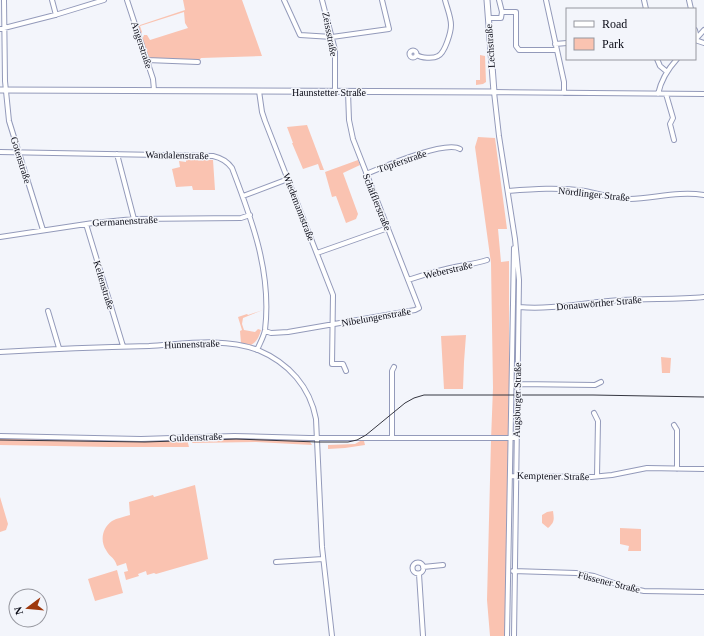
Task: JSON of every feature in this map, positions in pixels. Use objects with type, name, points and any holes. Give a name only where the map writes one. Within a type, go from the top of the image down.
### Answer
[{"type":"main road","name":"Lechstraße","points":[[487,0],[494,92]]},
{"type":"main road","name":"Haunstetter Straße","points":[[0,90],[494,92]]},
{"type":"street","name":"Gotenstraße","points":[[4,0],[5,81],[9,121],[43,230]]},
{"type":"street","points":[[52,0],[56,15]]},
{"type":"street","points":[[0,29],[5,29],[56,15],[91,2],[104,0]]},
{"type":"street","name":"Angerstraße","points":[[127,0],[153,79],[154,90]]},
{"type":"street","points":[[284,0],[300,36],[332,37],[389,30],[382,0]]},
{"type":"street","name":"Zeissstraße","points":[[322,0],[335,50],[335,92]]},
{"type":"street","points":[[417,55],[420,57],[436,57],[440,55],[444,49],[450,34],[451,25],[446,0]]},
{"type":"street","points":[[488,18],[501,18],[502,12],[499,0]]},
{"type":"street","points":[[552,0],[547,0],[564,82],[564,93]]},
{"type":"street","points":[[502,12],[516,12],[516,46],[519,50],[557,50]]},
{"type":"street","points":[[704,30],[696,39],[704,42]]},
{"type":"street","points":[[555,44],[566,43]]},
{"type":"street","points":[[147,60],[198,62]]},
{"type":"street","points":[[657,60],[660,66],[666,71]]},
{"type":"street","points":[[658,94],[666,71],[676,60]]},
{"type":"street","name":"Wiedemannstraße","points":[[259,91],[265,121],[332,295],[332,325]]},
{"type":"street","name":"Schäfflerstraße","points":[[348,92],[349,120],[353,138],[419,308]]},
{"type":"street","name":"Haunstetter Straße","points":[[494,92],[704,94]]},
{"type":"street","name":"Augsburger Straße","points":[[494,92],[498,134],[518,262],[519,307],[514,636]]},
{"type":"street","points":[[666,94],[666,99],[673,118],[670,124],[674,140]]},
{"type":"street","name":"Töpferstraße","points":[[366,174],[421,152],[452,147],[458,147],[460,149]]},
{"type":"street","name":"Wandalenstraße","points":[[0,152],[218,157],[228,162],[232,168],[250,215],[265,274],[267,292],[265,331],[257,350]]},
{"type":"street","points":[[117,154],[134,219]]},
{"type":"street","points":[[243,196],[288,179]]},
{"type":"street","name":"Nördlinger Straße","points":[[508,192],[560,189],[585,191],[611,197],[629,199],[680,193],[704,195]]},
{"type":"street","name":"Germanenstraße","points":[[0,237],[86,224],[134,219],[241,218],[250,215]]},
{"type":"street","name":"Keltenstraße","points":[[86,224],[123,346]]},
{"type":"street","points":[[316,253],[388,228]]},
{"type":"street","name":"Augsburger Straße","points":[[507,636],[513,229]]},
{"type":"street","name":"Weberstraße","points":[[408,280],[434,272],[487,260]]},
{"type":"street","name":"Donauwörther Straße","points":[[519,307],[552,308],[621,300],[704,297]]},
{"type":"street","name":"Nibelungenstraße","points":[[265,331],[275,333],[332,325],[419,308]]},
{"type":"street","points":[[48,311],[59,348]]},
{"type":"street","name":"Nibelungenstraße","points":[[332,325],[332,364],[343,364],[346,371]]},
{"type":"street","name":"Hunnenstraße","points":[[0,352],[59,348],[221,342],[257,350],[276,359],[302,384],[309,396],[315,412],[323,559],[332,636]]},
{"type":"street","points":[[392,437],[392,371],[394,367]]},
{"type":"street","points":[[518,384],[595,385],[601,382]]},
{"type":"street","name":"Kemptener Straße","points":[[594,413],[598,421],[597,476]]},
{"type":"street","points":[[674,425],[677,430],[677,469]]},
{"type":"street","name":"Guldenstraße","points":[[0,436],[141,439],[234,436],[317,438],[517,438]]},
{"type":"street","name":"Kemptener Straße","points":[[510,476],[597,476],[612,475],[647,468],[704,469]]},
{"type":"street","points":[[276,562],[323,559]]},
{"type":"street","points":[[418,574],[412,569],[414,565],[416,563],[420,563],[423,568]]},
{"type":"street","points":[[423,568],[443,565]]},
{"type":"street","points":[[418,574],[423,571],[423,568]]},
{"type":"street","points":[[508,571],[515,571]]},
{"type":"street","name":"Füssener Straße","points":[[515,571],[576,573],[594,576],[625,587],[644,591],[704,592]]},
{"type":"street","points":[[418,574],[423,636]]},
{"type":"green space","points":[[183,0],[242,0],[262,56],[201,58],[198,62],[147,59],[142,40],[144,35],[147,35],[150,40],[188,28],[185,23],[184,12],[140,26],[142,32],[140,35],[137,26],[185,10]]},
{"type":"green space","points":[[480,55],[485,56],[486,82],[476,85],[476,80],[480,80]]},
{"type":"green space","points":[[307,125],[324,170],[320,170],[318,164],[303,169],[292,143],[287,127]]},
{"type":"green space","points":[[478,137],[495,138],[507,229],[498,229],[501,262],[509,261],[509,383],[505,636],[490,636],[487,600],[493,388],[491,263],[475,147]]},
{"type":"green space","points":[[186,159],[213,160],[215,190],[193,190],[192,186],[176,187],[172,169],[180,167],[179,161],[186,162]]},
{"type":"green space","points":[[358,160],[360,165],[343,173],[358,214],[356,219],[346,223],[336,196],[332,197],[325,172]]},
{"type":"green space","points":[[263,310],[243,318],[242,324],[244,330],[255,332],[258,329],[261,330],[257,340],[251,345],[241,343],[240,331],[242,330],[238,317]]},
{"type":"green space","points":[[466,335],[463,389],[444,389],[441,336]]},
{"type":"green space","points":[[661,357],[671,358],[670,373],[662,373]]},
{"type":"green space","points":[[0,438],[129,441],[187,439],[189,447],[0,445]]},
{"type":"green space","points":[[192,439],[309,440],[312,445],[256,442],[192,443]]},
{"type":"green space","points":[[362,440],[364,441],[365,445],[328,449],[328,445],[355,444]]},
{"type":"green space","points":[[195,485],[208,559],[156,574],[154,573],[147,575],[146,571],[138,574],[139,576],[126,580],[124,572],[128,571],[126,563],[117,566],[115,560],[107,553],[104,546],[103,535],[106,527],[114,520],[130,515],[129,502],[153,495],[154,497]]},
{"type":"green space","points":[[0,497],[8,524],[6,530],[0,532]]},
{"type":"green space","points":[[553,511],[554,520],[548,528],[542,523],[542,515]]},
{"type":"green space","points":[[620,528],[641,529],[641,551],[628,551],[629,546],[620,544]]},
{"type":"green space","points":[[117,570],[123,593],[95,601],[88,579]]},
{"type":"tram line","points":[[0,440],[145,442],[236,439],[348,442],[357,440],[366,435],[405,403],[424,395],[593,395],[704,397]]}]
